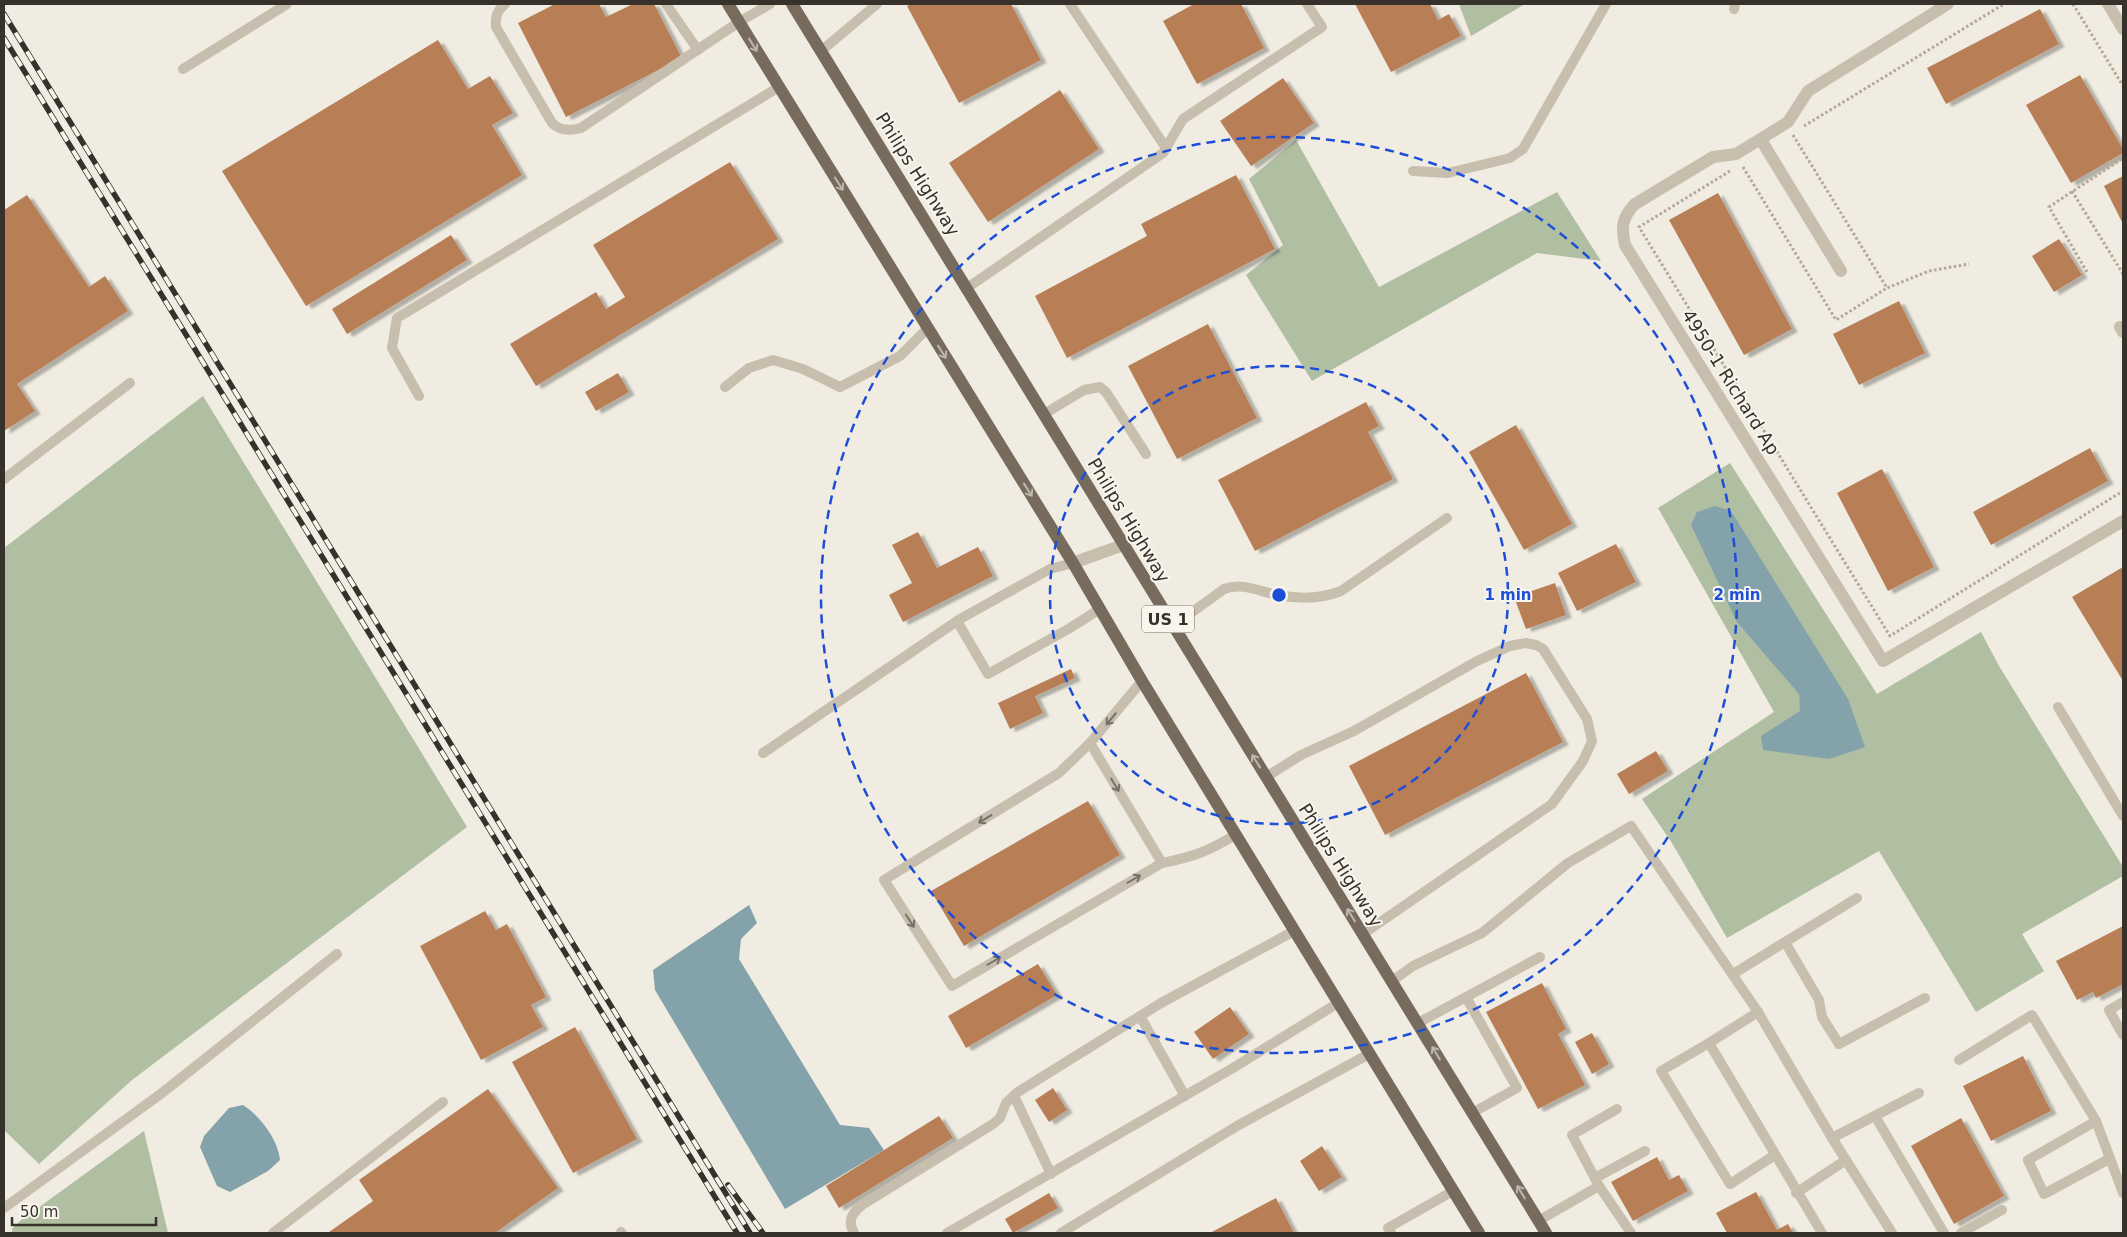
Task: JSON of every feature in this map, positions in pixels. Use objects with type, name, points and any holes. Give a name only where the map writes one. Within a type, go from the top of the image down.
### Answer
[{"type":"main road","name":"US 1","points":[[728,4],[1073,563],[1235,835],[1479,1233]]},
{"type":"main road","name":"Philips Highway","points":[[792,4],[1546,1233]]},
{"type":"street","name":"4950-1 Richard Ap","points":[[1948,4],[1808,91],[1788,122],[1761,140],[1736,154],[1713,157],[1635,204],[1627,212],[1623,222],[1625,245],[1883,661],[2123,521]]},
{"type":"street","points":[[2108,4],[2123,29]]},
{"type":"street","points":[[1761,140],[1841,271]]},
{"type":"street","points":[[1073,563],[1123,545]]},
{"type":"lane","points":[[182,69],[287,4]]},
{"type":"lane","points":[[505,4],[498,11],[495,18],[496,27],[552,122],[557,128],[565,130],[581,128],[739,22],[770,4]]},
{"type":"lane","points":[[666,4],[698,50]]},
{"type":"lane","points":[[821,51],[877,4]]},
{"type":"lane","points":[[1070,4],[1166,148]]},
{"type":"lane","points":[[967,288],[1163,153],[1183,119],[1322,27],[1307,4]]},
{"type":"lane","points":[[1413,171],[1448,173],[1510,158],[1523,149],[1606,4]]},
{"type":"lane","points":[[419,396],[392,348],[398,318],[779,87]]},
{"type":"lane","points":[[724,387],[748,368],[773,360],[802,369],[840,387],[900,356],[928,328]]},
{"type":"lane","points":[[4,479],[130,384]]},
{"type":"lane","points":[[1044,414],[1084,390],[1100,387],[1106,392],[1146,454]]},
{"type":"lane","points":[[1173,626],[1224,588],[1232,586],[1246,586],[1278,595],[1300,598],[1329,596],[1341,591],[1447,518]]},
{"type":"lane","points":[[763,753],[956,621],[1050,568],[1073,563]]},
{"type":"lane","points":[[956,621],[988,674],[1070,628],[1100,608]]},
{"type":"lane","points":[[1266,777],[1301,755],[1354,731],[1477,661],[1519,643],[1536,645],[1543,649],[1584,715],[1590,729],[1592,741],[1583,761],[1552,804],[1363,934]]},
{"type":"lane","points":[[1142,681],[1090,743],[1059,773],[884,880],[952,986],[1162,863],[1192,857],[1211,850],[1235,835]]},
{"type":"lane","points":[[2058,707],[2123,816]]},
{"type":"lane","points":[[1090,743],[1162,863]]},
{"type":"lane","points":[[1392,981],[1413,966],[1482,933],[1568,863],[1631,826],[1758,1012],[1832,1138],[1892,1233]]},
{"type":"lane","points":[[1733,974],[1857,898]]},
{"type":"lane","points":[[854,1233],[850,1222],[853,1212],[994,1124],[1000,1118],[1006,1103],[1014,1096],[1140,1016],[1294,931]]},
{"type":"lane","points":[[1785,942],[1819,1000],[1822,1017],[1839,1044],[1925,998]]},
{"type":"lane","points":[[4,1208],[162,1093],[337,954]]},
{"type":"lane","points":[[1418,1023],[1540,957]]},
{"type":"lane","points":[[1466,997],[1517,1088],[1472,1113]]},
{"type":"lane","points":[[2123,1002],[2109,1010],[2123,1035]]},
{"type":"lane","points":[[947,1233],[1233,1068],[1338,1003]]},
{"type":"lane","points":[[1758,1012],[1660,1071],[1730,1184],[1775,1156]]},
{"type":"lane","points":[[1959,1060],[2032,1014],[2096,1120],[2123,1193]]},
{"type":"lane","points":[[1140,1016],[1185,1096]]},
{"type":"lane","points":[[1709,1043],[1796,1193],[1822,1233]]},
{"type":"lane","points":[[1061,1233],[1237,1126],[1369,1054]]},
{"type":"lane","points":[[1832,1138],[1919,1093]]},
{"type":"lane","points":[[1014,1096],[1051,1174]]},
{"type":"lane","points":[[279,1232],[444,1102]]},
{"type":"lane","points":[[1617,1109],[1572,1134],[1597,1182],[1631,1233]]},
{"type":"lane","points":[[1875,1116],[1944,1233]]},
{"type":"lane","points":[[2096,1120],[2028,1160],[2044,1194],[2109,1159]]},
{"type":"lane","points":[[1538,1220],[1645,1151]]},
{"type":"lane","points":[[1796,1193],[1846,1160]]},
{"type":"lane","points":[[1391,1233],[1388,1228],[1453,1191]]},
{"type":"lane","points":[[1960,1233],[2002,1210]]},
{"type":"path","points":[[1887,288],[1792,133],[2004,4]]},
{"type":"path","points":[[2073,4],[2123,86]]},
{"type":"path","points":[[2087,272],[2049,207],[2123,158]]},
{"type":"path","points":[[1741,164],[1836,320],[1887,288],[1929,271],[1969,264]]},
{"type":"path","points":[[1733,169],[1639,227],[1890,636],[2123,491]]},
{"type":"path","points":[[2072,191],[2123,274]]},
{"type":"green space","points":[[1459,4],[1525,4],[1471,36]]},
{"type":"green space","points":[[1296,140],[1379,287],[1557,192],[1601,261],[1537,253],[1312,381],[1246,275],[1283,245],[1249,179]]},
{"type":"green space","points":[[203,396],[467,827],[132,1080],[39,1164],[4,1130],[4,548]]},
{"type":"green space","points":[[1730,463],[1877,694],[1981,632],[1999,666],[2123,867],[2123,876],[2022,934],[2044,971],[1976,1012],[1879,851],[1727,938],[1672,843],[1642,799],[1774,712],[1658,508]],"holes":[[[1799,695],[1829,759],[1762,736],[1801,711]]]},
{"type":"green space","points":[[144,1131],[168,1233],[12,1233],[12,1229],[20,1221]]},
{"type":"water","points":[[1715,506],[1731,511],[1848,699],[1865,747],[1829,759],[1763,750],[1761,736],[1800,711],[1799,694],[1737,622],[1691,525],[1697,512]]},
{"type":"water","points":[[749,905],[757,923],[741,939],[739,959],[840,1125],[869,1128],[884,1150],[785,1209],[655,990],[653,970]]},
{"type":"water","points":[[243,1105],[256,1115],[272,1136],[279,1152],[280,1160],[268,1171],[230,1192],[217,1186],[200,1147],[204,1136],[229,1108]]},
{"type":"building","points":[[555,4],[599,4],[606,17],[633,4],[654,4],[682,58],[566,117],[518,23]]},
{"type":"building","points":[[911,4],[1011,4],[1041,60],[959,103],[907,6]]},
{"type":"building","points":[[1194,4],[1241,4],[1264,48],[1197,84],[1163,21]]},
{"type":"building","points":[[1355,4],[1430,4],[1438,20],[1449,14],[1461,36],[1391,72]]},
{"type":"building","points":[[2040,9],[2059,44],[1946,104],[1927,68]]},
{"type":"building","points":[[438,40],[468,89],[490,76],[513,113],[492,125],[522,175],[306,306],[222,171]]},
{"type":"building","points":[[2080,75],[2123,149],[2123,153],[2071,183],[2026,105]]},
{"type":"building","points":[[1283,78],[1314,123],[1251,166],[1220,121]]},
{"type":"building","points":[[1060,90],[1099,149],[988,222],[949,163]]},
{"type":"building","points":[[730,162],[778,239],[536,386],[510,344],[596,292],[606,309],[625,297],[593,245]]},
{"type":"building","points":[[1236,175],[1275,249],[1067,358],[1035,296],[1147,236],[1141,224]]},
{"type":"building","points":[[2123,176],[2123,224],[2104,186]]},
{"type":"building","points":[[1718,193],[1792,329],[1744,355],[1669,220]]},
{"type":"building","points":[[27,195],[89,287],[105,276],[128,311],[17,384],[35,411],[4,431],[4,210]]},
{"type":"building","points":[[451,235],[467,260],[347,334],[332,309]]},
{"type":"building","points":[[2059,239],[2082,275],[2054,292],[2032,256]]},
{"type":"building","points":[[1899,301],[1925,353],[1859,385],[1833,334]]},
{"type":"building","points":[[1208,324],[1257,418],[1177,459],[1128,366]]},
{"type":"building","points":[[618,373],[629,392],[596,411],[585,392]]},
{"type":"building","points":[[1366,402],[1379,426],[1368,432],[1393,479],[1255,551],[1218,480]]},
{"type":"building","points":[[1516,425],[1572,524],[1524,550],[1469,452]]},
{"type":"building","points":[[2090,448],[2108,481],[1991,545],[1973,512]]},
{"type":"building","points":[[1882,469],[1934,567],[1888,591],[1837,493]]},
{"type":"building","points":[[918,532],[937,568],[978,547],[993,576],[903,622],[889,595],[912,583],[892,545]]},
{"type":"building","points":[[1616,544],[1636,582],[1577,611],[1558,573]]},
{"type":"building","points":[[2123,567],[2123,681],[2072,597]]},
{"type":"building","points":[[1555,583],[1566,615],[1526,629],[1514,597]]},
{"type":"building","points":[[1071,669],[1075,678],[1035,696],[1043,713],[1010,729],[998,703]]},
{"type":"building","points":[[1526,673],[1563,742],[1385,835],[1349,766]]},
{"type":"building","points":[[1656,751],[1668,771],[1629,794],[1617,774]]},
{"type":"building","points":[[1088,801],[1120,855],[964,946],[931,891]]},
{"type":"building","points":[[485,911],[496,930],[507,924],[546,997],[531,1005],[543,1027],[481,1060],[420,946]]},
{"type":"building","points":[[2123,926],[2123,984],[2096,998],[2093,992],[2077,1000],[2056,961]]},
{"type":"building","points":[[1038,964],[1057,995],[966,1048],[948,1016]]},
{"type":"building","points":[[1542,983],[1566,1029],[1558,1034],[1585,1085],[1538,1109],[1486,1012]]},
{"type":"building","points":[[1230,1007],[1249,1034],[1213,1059],[1194,1032]]},
{"type":"building","points":[[575,1027],[637,1139],[573,1173],[512,1062]]},
{"type":"building","points":[[1592,1033],[1609,1064],[1592,1074],[1575,1042]]},
{"type":"building","points":[[2023,1056],[2051,1111],[1991,1141],[1963,1086]]},
{"type":"building","points":[[1053,1088],[1067,1110],[1049,1122],[1035,1100]]},
{"type":"building","points":[[488,1089],[558,1188],[495,1233],[329,1232],[373,1201],[359,1180]]},
{"type":"building","points":[[939,1116],[953,1138],[839,1208],[826,1186]]},
{"type":"building","points":[[1961,1118],[2004,1196],[1954,1224],[1911,1146]]},
{"type":"building","points":[[1322,1146],[1342,1177],[1319,1191],[1300,1161]]},
{"type":"building","points":[[1657,1157],[1669,1180],[1679,1175],[1688,1191],[1633,1221],[1611,1182]]},
{"type":"building","points":[[1756,1192],[1777,1230],[1788,1224],[1793,1233],[1727,1233],[1716,1213]]},
{"type":"building","points":[[1049,1193],[1058,1208],[1013,1233],[1005,1219]]},
{"type":"building","points":[[1276,1198],[1294,1233],[1210,1233]]},
{"type":"railway","points":[[4,14],[750,1233]]},
{"type":"railway","points":[[4,38],[737,1233]]},
{"type":"railway","points":[[728,1185],[763,1233]]}]
